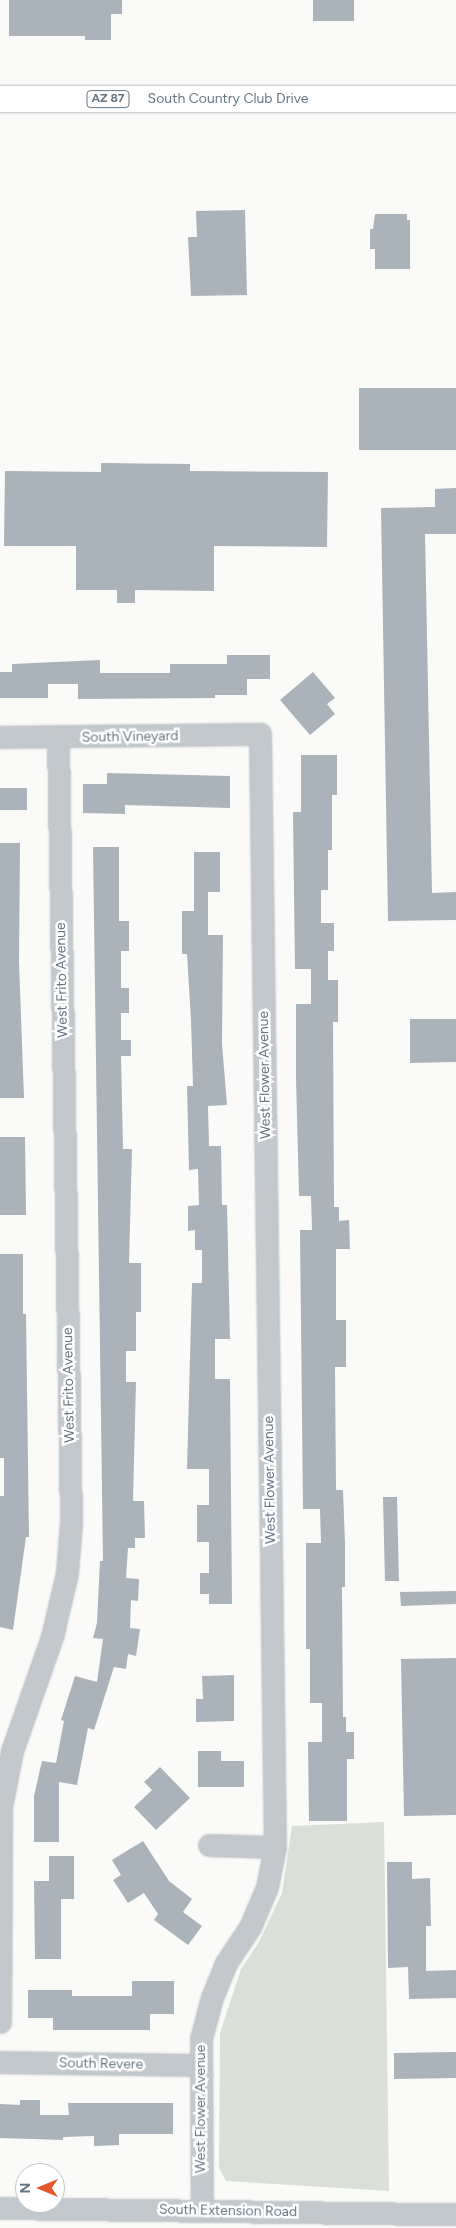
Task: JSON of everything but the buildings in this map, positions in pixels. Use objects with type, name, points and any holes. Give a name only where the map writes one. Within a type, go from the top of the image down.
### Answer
[{"type":"main road","name":"South Country Club Drive","points":[[0,99],[456,99]]},
{"type":"street","name":"South Vineyard","points":[[0,737],[58,738],[260,734]]},
{"type":"street","name":"West Flower Avenue","points":[[202,2210],[201,2039],[212,1996],[226,1963],[250,1927],[267,1887],[275,1847],[260,734]]},
{"type":"street","name":"West Frito Avenue","points":[[0,2022],[1,1806],[12,1752],[52,1637],[67,1573],[71,1522],[58,738]]},
{"type":"street","points":[[209,1845],[275,1847]]},
{"type":"street","name":"South Revere","points":[[0,2062],[201,2065]]},
{"type":"street","name":"South Extension Road","points":[[0,2208],[456,2214]]},
{"type":"shaded area","points":[[384,1822],[389,2191],[226,2181],[219,2168],[220,2033],[241,1969],[259,1942],[282,1893],[292,1826]]}]
